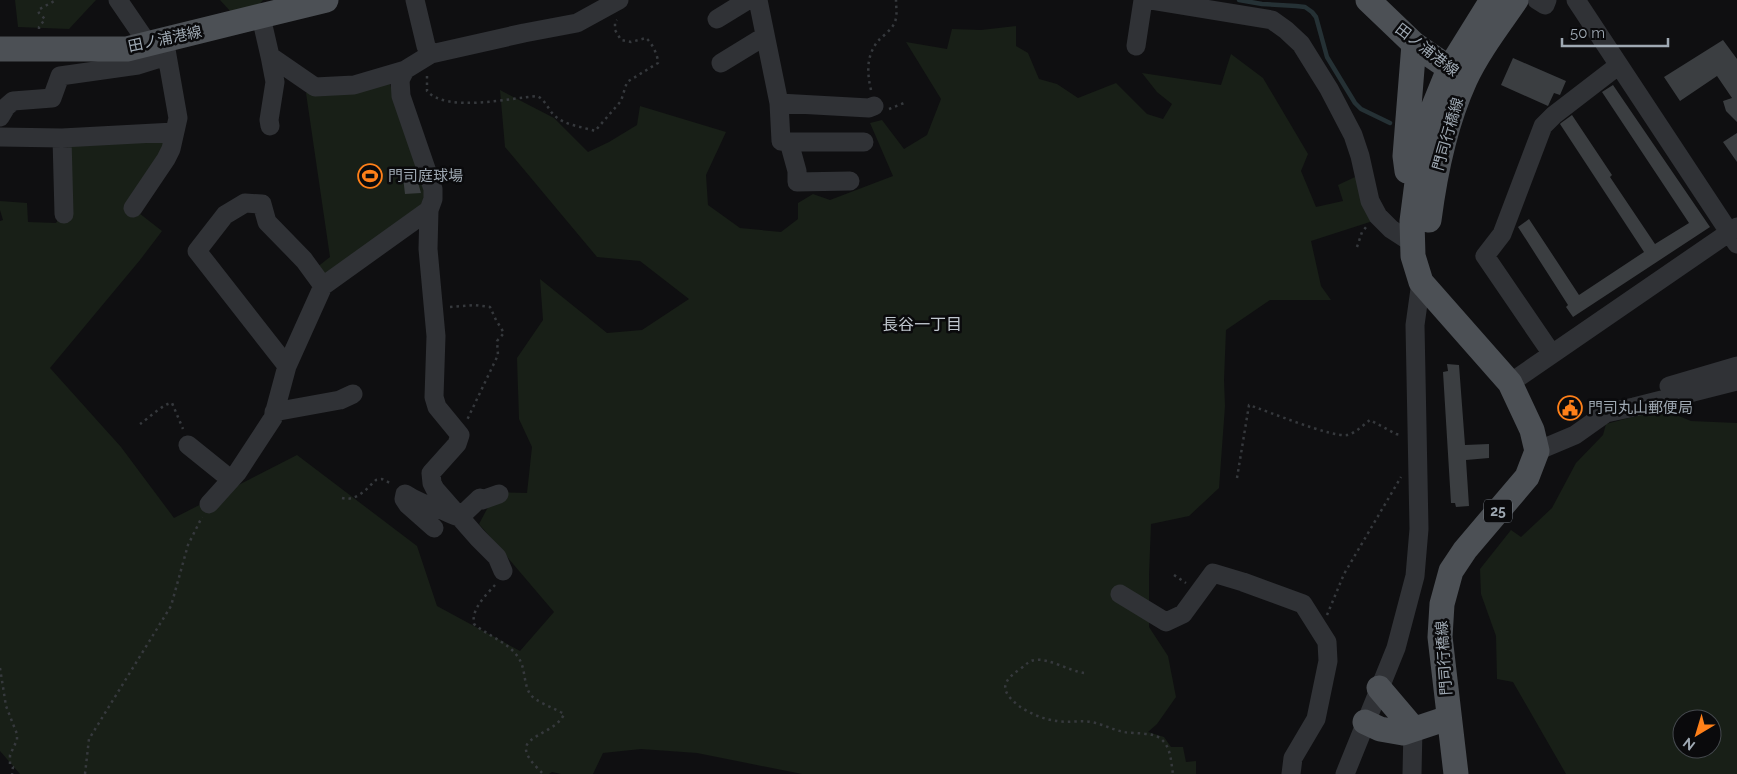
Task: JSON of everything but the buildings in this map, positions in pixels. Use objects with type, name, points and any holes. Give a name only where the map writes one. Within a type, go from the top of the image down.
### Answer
[{"type":"main road","name":"田ノ浦港線","points":[[0,49],[127,49],[158,47],[269,10],[326,0]]},
{"type":"main road","name":"田ノ浦港線","points":[[1368,0],[1414,44],[1457,74]]},
{"type":"main road","name":"門司行橋線","points":[[1456,774],[1440,638],[1442,604],[1451,571],[1465,550],[1527,477],[1537,451],[1532,430],[1510,383],[1421,282],[1412,256],[1412,232],[1420,160],[1429,118],[1457,74],[1492,0]]},
{"type":"main road","name":"門司行橋線","points":[[1421,282],[1433,192],[1457,74],[1480,52],[1516,0]]},
{"type":"main road","points":[[1412,232],[1405,156],[1414,44]]},
{"type":"main road","points":[[1379,688],[1413,728]]},
{"type":"main road","points":[[1365,722],[1380,729],[1403,733],[1413,728],[1448,718]]},
{"type":"street","points":[[118,0],[142,35],[158,47],[178,118],[171,149],[133,208]]},
{"type":"street","points":[[415,0],[428,55]]},
{"type":"street","points":[[558,40],[588,30],[630,0]]},
{"type":"street","points":[[717,19],[748,0]]},
{"type":"street","points":[[758,0],[778,103],[781,141],[864,142]]},
{"type":"street","points":[[1136,46],[1142,0]]},
{"type":"street","points":[[1150,0],[1272,20],[1286,30],[1301,44],[1329,89],[1353,135],[1360,156],[1370,201],[1381,219],[1391,230],[1412,232]]},
{"type":"street","points":[[1537,0],[1545,5],[1547,0]]},
{"type":"street","points":[[1510,383],[1734,234],[1576,0]]},
{"type":"street","points":[[270,56],[315,88],[354,84],[404,70],[428,55],[517,34],[577,23],[620,8]]},
{"type":"street","points":[[269,10],[270,56],[275,82],[269,120],[270,126]]},
{"type":"street","points":[[721,63],[765,36]]},
{"type":"street","points":[[0,117],[6,107],[13,101],[52,98],[60,76],[138,65],[158,47]]},
{"type":"street","points":[[1552,354],[1485,256],[1502,234],[1543,126],[1554,115],[1619,65]]},
{"type":"street","points":[[404,70],[400,80],[400,96],[433,189],[433,199],[429,210],[429,258],[434,309],[436,361],[434,397],[436,407],[460,435],[457,444],[431,472],[432,483],[478,538],[498,556],[503,571]]},
{"type":"street","points":[[778,103],[869,108],[874,106]]},
{"type":"street","points":[[0,138],[62,138],[174,132]]},
{"type":"street","points":[[62,138],[64,214]]},
{"type":"street","points":[[789,142],[797,171],[797,182],[850,180]]},
{"type":"street","points":[[287,366],[197,252],[225,215],[245,203],[262,204],[267,222],[304,260],[323,286]]},
{"type":"street","points":[[209,504],[237,473],[272,418],[287,366],[323,286],[429,210]]},
{"type":"street","points":[[1345,774],[1396,648],[1415,576],[1419,529],[1416,325],[1421,282]]},
{"type":"street","points":[[1537,451],[1575,434],[1633,398],[1737,366]]},
{"type":"street","points":[[1606,413],[1737,381]]},
{"type":"street","points":[[274,412],[340,400],[353,394]]},
{"type":"street","points":[[188,445],[224,474],[232,478]]},
{"type":"street","points":[[434,528],[408,505],[404,499],[405,494],[414,500],[460,517]]},
{"type":"street","points":[[460,517],[480,498],[482,500],[499,494]]},
{"type":"street","points":[[1120,594],[1166,622],[1170,622],[1183,614],[1213,573],[1303,604],[1327,642],[1328,661],[1316,719],[1292,766]]},
{"type":"street","points":[[1412,774],[1413,728]]},
{"type":"path","points":[[40,30],[38,29],[45,19],[38,10],[56,0]]},
{"type":"path","points":[[896,0],[894,24],[874,48],[868,63],[867,74],[874,106],[886,111],[904,103]]},
{"type":"path","points":[[428,55],[427,91],[431,96],[447,101],[464,103],[537,96],[544,101],[559,120],[595,131],[621,100],[627,82],[658,63],[658,58],[650,41],[646,38],[631,42],[621,40],[615,30],[615,22],[620,8]]},
{"type":"path","points":[[1357,247],[1362,232],[1366,227],[1381,219]]},
{"type":"path","points":[[434,309],[466,305],[490,307],[504,333],[497,341],[498,355],[460,435]]},
{"type":"path","points":[[140,424],[167,403],[172,402],[188,445]]},
{"type":"path","points":[[1237,478],[1249,405],[1312,427],[1342,435],[1355,431],[1370,420],[1401,435]]},
{"type":"path","points":[[1327,642],[1329,636],[1325,620],[1344,574],[1401,476]]},
{"type":"path","points":[[342,498],[347,500],[366,492],[376,480],[382,479],[405,494]]},
{"type":"path","points":[[85,774],[89,739],[170,606],[188,545],[209,504]]},
{"type":"path","points":[[503,571],[478,606],[473,619],[474,624],[511,649],[518,658],[524,668],[531,696],[564,714],[556,724],[526,744],[525,748],[528,756],[543,774]]},
{"type":"path","points":[[1084,673],[1037,659],[1013,673],[1004,688],[1005,693],[1023,708],[1047,719],[1058,722],[1080,720],[1099,723],[1124,732],[1160,738],[1168,749],[1173,774]]},
{"type":"path","points":[[0,668],[6,706],[17,734],[17,740],[10,755],[10,764],[13,767],[12,774]]},
{"type":"shaded area","points":[[15,0],[96,0],[69,29],[18,27]]},
{"type":"shaded area","points":[[220,0],[263,0],[258,6],[231,12]]},
{"type":"shaded area","points":[[1016,26],[1016,46],[1028,53],[1039,79],[1057,84],[1078,98],[1116,83],[1147,114],[1163,119],[1172,104],[1157,92],[1142,73],[1221,85],[1231,54],[1263,78],[1308,154],[1301,171],[1316,207],[1343,201],[1338,185],[1355,177],[1376,220],[1311,241],[1321,286],[1331,300],[1270,300],[1226,330],[1225,406],[1219,488],[1189,516],[1151,524],[1149,627],[1168,656],[1176,697],[1157,724],[1148,732],[1164,737],[1171,747],[1183,747],[1186,762],[1196,761],[1196,774],[802,774],[697,753],[641,749],[603,753],[593,774],[561,774],[552,772],[549,774],[20,774],[0,751],[0,221],[3,220],[0,201],[27,203],[28,222],[56,223],[60,217],[68,146],[169,138],[130,206],[162,231],[50,368],[121,447],[174,518],[297,455],[417,546],[437,606],[520,651],[554,612],[479,524],[496,492],[527,493],[532,447],[519,419],[517,358],[543,320],[540,279],[607,333],[642,330],[689,299],[640,261],[597,257],[505,147],[500,90],[554,118],[588,152],[637,125],[640,106],[726,132],[706,175],[708,205],[740,228],[781,232],[798,219],[798,203],[813,194],[830,200],[893,176],[870,123],[882,120],[904,149],[927,135],[941,99],[906,42],[947,49],[952,29],[981,30]]},
{"type":"shaded area","name":"門司庭球場","points":[[389,82],[428,192],[426,207],[328,275],[316,268],[330,257],[306,93]]},
{"type":"shaded area","points":[[1662,409],[1691,421],[1737,423],[1737,774],[1566,774],[1513,682],[1497,679],[1496,636],[1481,594],[1480,569],[1511,530],[1521,537],[1552,508],[1576,463],[1603,435],[1606,424]]},
{"type":"waterway","points":[[1239,0],[1262,4],[1305,7],[1312,12],[1316,17],[1327,57],[1355,103],[1361,109],[1390,123]]},
{"type":"place","name":"門司庭球場","points":[[370,176]]},
{"type":"place","name":"門司丸山郵便局","points":[[1570,408]]},
{"type":"district","name":"長谷一丁目","points":[[922,324]]}]
